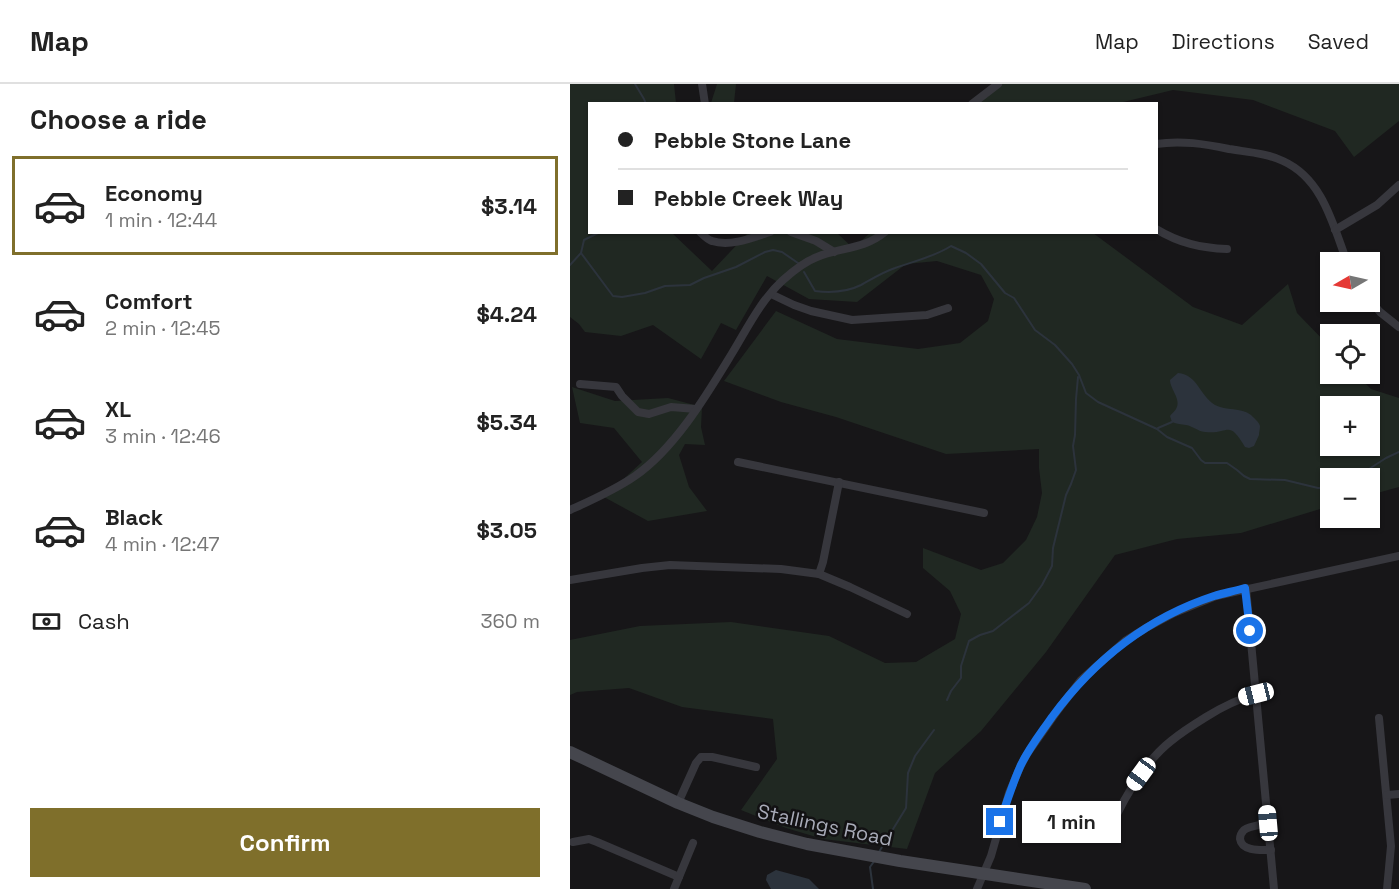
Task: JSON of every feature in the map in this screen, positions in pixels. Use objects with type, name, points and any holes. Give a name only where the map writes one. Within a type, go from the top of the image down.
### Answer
[{"type":"street","points":[[702,84],[705,102]]},
{"type":"street","points":[[975,102],[998,84]]},
{"type":"street","points":[[1158,144],[1192,143],[1285,161],[1304,175],[1319,193],[1343,252]]},
{"type":"street","points":[[1335,230],[1377,205],[1399,185]]},
{"type":"street","points":[[1158,230],[1185,243],[1206,248],[1227,249]]},
{"type":"street","points":[[702,234],[710,241],[726,243],[763,234]]},
{"type":"street","points":[[797,234],[816,241],[834,252]]},
{"type":"street","points":[[570,510],[615,489],[652,462],[696,410],[754,315],[782,281],[805,262],[864,245],[882,234]]},
{"type":"street","points":[[771,294],[811,311],[852,320],[927,315],[948,309]]},
{"type":"street","points":[[1380,312],[1399,327]]},
{"type":"street","points":[[580,384],[616,387],[638,412],[650,414],[671,406],[696,410]]},
{"type":"street","points":[[738,462],[984,513]]},
{"type":"street","points":[[819,574],[838,482]]},
{"type":"street","points":[[977,889],[991,856],[1021,765],[1037,739],[1082,680],[1125,641],[1196,603],[1216,596],[1399,556]]},
{"type":"street","points":[[570,580],[669,565],[781,569],[819,574],[907,614]]},
{"type":"street","points":[[1245,588],[1274,889]]},
{"type":"street","points":[[1116,816],[1141,774],[1169,742],[1215,712],[1243,697],[1256,694]]},
{"type":"street","points":[[1379,718],[1391,846],[1387,889]]},
{"type":"street","name":"Stallings Road","points":[[570,752],[678,803],[760,832],[854,853],[1085,889]]},
{"type":"street","points":[[678,803],[701,757],[712,757],[756,767]]},
{"type":"street","points":[[1387,795],[1399,794]]},
{"type":"street","points":[[1268,823],[1245,830],[1240,838],[1246,847],[1271,850]]},
{"type":"street","points":[[573,842],[589,839],[679,877]]},
{"type":"street","points":[[674,889],[693,843]]},
{"type":"shaded area","points":[[570,84],[674,84],[676,102],[588,102],[588,234],[673,234],[712,271],[747,234],[838,234],[853,248],[869,234],[1094,234],[1193,307],[1242,325],[1288,284],[1297,313],[1320,337],[1320,384],[1366,384],[1371,389],[1399,398],[1399,487],[1380,492],[1380,468],[1320,468],[1320,509],[1241,533],[1177,539],[1115,555],[1046,652],[981,731],[935,773],[907,849],[823,839],[786,828],[741,810],[777,759],[773,719],[682,707],[629,688],[577,692],[570,695],[570,640],[640,626],[731,622],[829,636],[885,663],[916,662],[955,639],[961,614],[950,591],[923,568],[923,548],[981,570],[1003,563],[1026,540],[1037,517],[1042,493],[1039,449],[946,454],[836,417],[781,402],[724,381],[776,311],[837,339],[918,349],[960,343],[988,321],[994,299],[981,275],[937,261],[906,264],[857,302],[809,299],[767,276],[736,330],[721,323],[701,359],[653,325],[621,336],[585,332],[570,317]]},
{"type":"shaded area","points":[[717,84],[736,84],[734,102],[711,102]]},
{"type":"shaded area","points":[[993,84],[1399,84],[1399,121],[1354,157],[1335,131],[1253,100],[1173,90],[1123,102],[974,102]]},
{"type":"shaded area","points":[[1178,373],[1190,377],[1215,405],[1243,411],[1254,417],[1260,426],[1254,446],[1245,447],[1231,430],[1205,432],[1172,422],[1170,416],[1178,402],[1170,380]]},
{"type":"shaded area","points":[[572,387],[615,401],[668,398],[702,407],[701,427],[705,445],[685,444],[679,455],[689,487],[707,511],[648,521],[604,497],[642,462],[614,428],[580,423]]},
{"type":"shaded area","points":[[776,870],[809,879],[819,889],[771,889],[766,880],[767,875]]},
{"type":"waterway","points":[[635,84],[645,102]]},
{"type":"waterway","points":[[570,265],[581,253],[584,240],[596,234]]},
{"type":"waterway","points":[[804,272],[815,291],[845,291],[951,246],[981,264],[1005,293],[1014,298],[1035,330],[1055,345],[1072,364],[1086,393],[1098,402],[1192,448],[1205,463],[1227,463],[1250,479],[1285,480],[1320,488]]},
{"type":"waterway","points":[[581,253],[613,296],[622,297],[645,293],[665,286],[690,285],[773,250],[782,252],[798,263]]},
{"type":"waterway","points":[[947,700],[961,678],[961,666],[969,641],[993,631],[1029,603],[1052,566],[1053,548],[1066,495],[1076,470],[1073,446],[1078,377]]},
{"type":"waterway","points":[[1158,428],[1172,422]]},
{"type":"waterway","points":[[1370,468],[1399,452]]},
{"type":"waterway","points":[[879,852],[906,808],[908,773],[915,756],[934,730]]},
{"type":"waterway","points":[[873,889],[870,867],[875,860]]},
{"type":"route","points":[[1000,822],[1021,765],[1037,739],[1082,680],[1125,641],[1160,620],[1196,603],[1245,588],[1250,631]]}]
